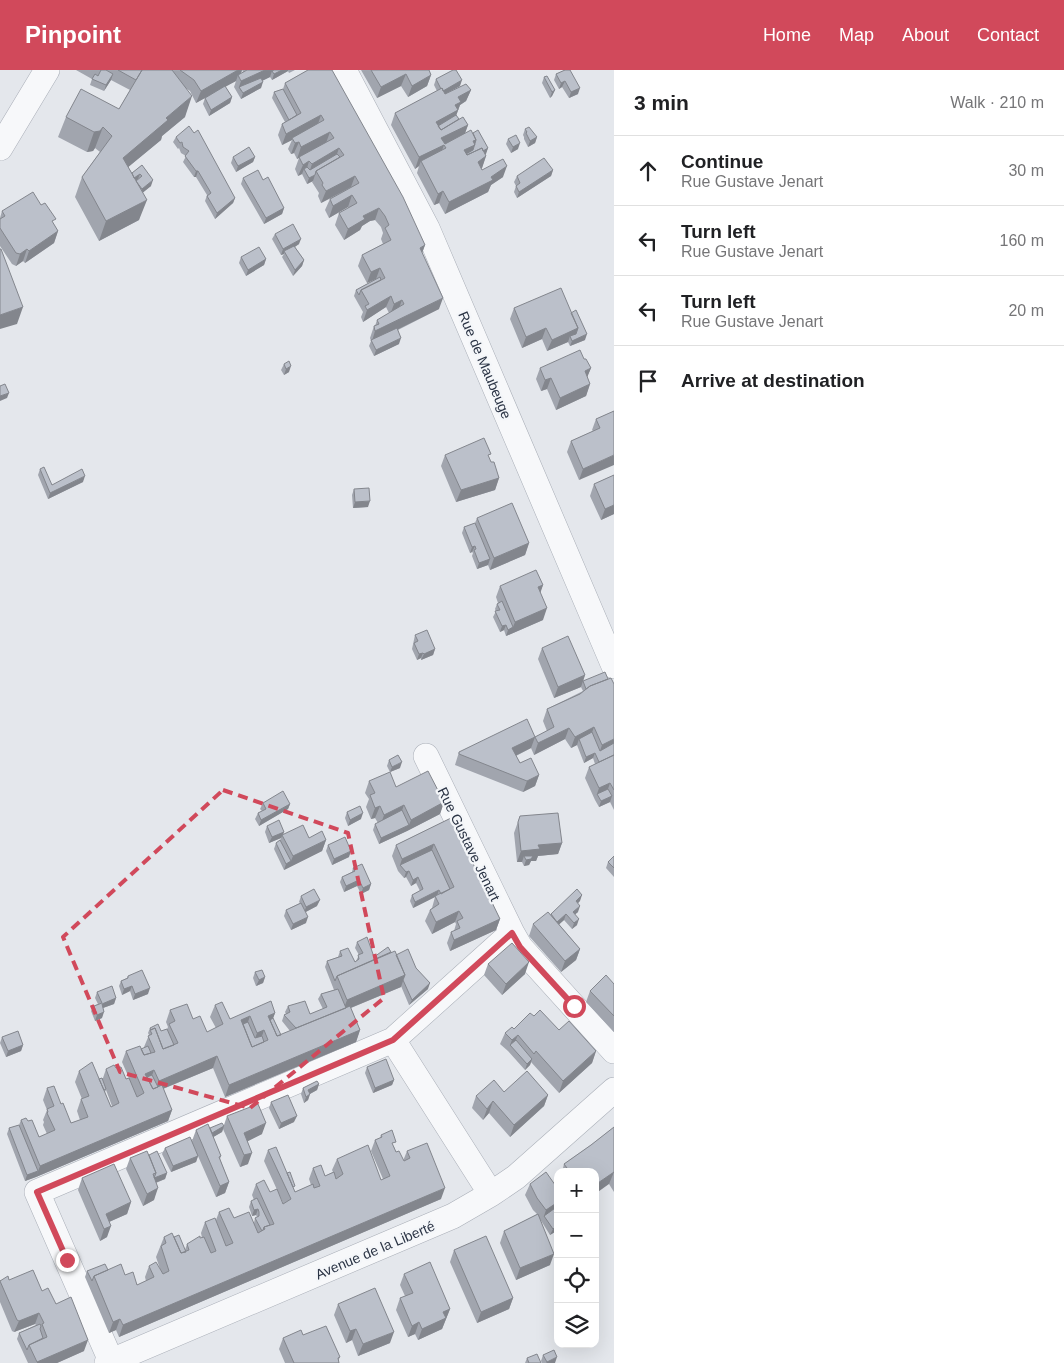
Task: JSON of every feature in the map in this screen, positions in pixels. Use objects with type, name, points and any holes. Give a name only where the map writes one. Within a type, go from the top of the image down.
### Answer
[{"type":"street","points":[[0,148],[47,70]]},
{"type":"street","name":"Rue de Maubeuge","points":[[344,70],[427,228],[614,666]]},
{"type":"street","name":"Rue Gustave Jenart","points":[[426,756],[520,947],[614,1051]]},
{"type":"street","points":[[109,1362],[37,1192],[393,1040],[512,933]]},
{"type":"street","points":[[393,1040],[491,1194]]},
{"type":"street","name":"Avenue de la Liberté","points":[[109,1362],[453,1216],[516,1177],[614,1090]]},
{"type":"highlighted area","points":[[223,790],[348,833],[384,998],[250,1108],[120,1072],[63,937]]},
{"type":"building","points":[[101,70],[106,70],[113,74],[106,85],[92,79],[95,74],[98,76]]},
{"type":"building","points":[[118,70],[142,70],[136,80]]},
{"type":"building","points":[[142,70],[172,70],[192,96],[166,118],[168,120],[123,158],[147,200],[106,221],[82,177],[112,136],[103,127],[100,131],[94,132],[66,117],[81,89],[119,109]]},
{"type":"building","points":[[180,70],[238,70],[201,91],[194,80]]},
{"type":"building","points":[[247,70],[265,70],[241,81],[238,75]]},
{"type":"building","points":[[282,70],[274,74],[272,71]]},
{"type":"building","points":[[308,70],[332,70],[403,197],[425,245],[420,248],[443,298],[375,331],[374,326],[379,324],[377,320],[404,304],[402,300],[394,304],[391,296],[367,310],[365,306],[369,304],[361,290],[385,278],[380,268],[371,272],[362,255],[391,240],[385,228],[389,225],[379,208],[363,216],[365,219],[348,229],[339,213],[357,203],[352,195],[333,206],[330,199],[359,183],[355,176],[326,191],[322,185],[323,183],[316,171],[344,155],[339,148],[312,164],[309,161],[303,165],[299,157],[334,138],[330,132],[301,147],[299,142],[295,143],[292,138],[324,120],[321,115],[286,134],[282,124],[301,113],[285,83]]},
{"type":"building","points":[[371,70],[429,70],[431,75],[412,86],[406,74],[381,87]]},
{"type":"building","points":[[456,70],[462,80],[443,91],[436,79]]},
{"type":"building","points":[[570,70],[580,88],[571,92],[565,81],[561,83],[556,74]]},
{"type":"building","points":[[547,76],[555,90],[552,92],[544,77]]},
{"type":"building","points":[[261,78],[263,82],[243,93],[239,87]]},
{"type":"building","points":[[466,84],[471,90],[458,97],[461,102],[455,105],[458,110],[436,122],[441,130],[463,117],[468,125],[441,138],[445,144],[471,130],[476,140],[473,141],[475,145],[464,150],[467,155],[482,148],[486,156],[478,162],[482,170],[503,159],[507,166],[491,177],[493,180],[449,202],[443,191],[438,194],[421,161],[446,148],[444,145],[419,157],[395,113],[442,88],[445,94]]},
{"type":"building","points":[[225,86],[232,97],[211,110],[205,98]]},
{"type":"building","points":[[283,89],[297,115],[289,120],[274,92]]},
{"type":"building","points":[[456,115],[459,119],[441,130],[438,126]]},
{"type":"building","points":[[189,126],[194,133],[198,130],[235,198],[217,213],[207,196],[211,193],[198,171],[196,171],[185,156],[189,151],[183,147],[182,142],[180,143],[176,137]]},
{"type":"building","points":[[529,127],[537,137],[530,141],[525,129]]},
{"type":"building","points":[[478,130],[488,148],[483,151],[482,148],[467,155],[473,150],[476,140],[473,133]]},
{"type":"building","points":[[516,135],[520,143],[513,147],[508,139]]},
{"type":"building","points":[[249,147],[255,157],[238,166],[233,157]]},
{"type":"building","points":[[337,154],[340,157],[316,171],[315,175],[309,178],[304,169],[307,167],[310,170]]},
{"type":"building","points":[[544,158],[553,170],[519,192],[516,186],[520,183],[517,176]]},
{"type":"building","points":[[142,165],[153,180],[142,189],[136,181],[142,176],[140,174],[134,178],[132,173]]},
{"type":"building","points":[[258,170],[263,180],[268,177],[284,208],[266,218],[243,178]]},
{"type":"building","points":[[33,192],[41,205],[45,203],[56,219],[52,221],[58,231],[29,251],[27,249],[20,254],[16,253],[0,228],[0,219],[5,216],[2,211]]},
{"type":"building","points":[[293,224],[301,239],[283,249],[275,234]]},
{"type":"building","points":[[294,246],[304,260],[295,270],[284,251]]},
{"type":"building","points":[[259,247],[266,259],[248,270],[241,257]]},
{"type":"building","points":[[0,249],[23,307],[0,315]]},
{"type":"building","points":[[380,277],[381,280],[361,290],[359,295],[356,290]]},
{"type":"building","points":[[561,288],[578,328],[552,340],[546,328],[526,337],[514,308]]},
{"type":"building","points":[[576,310],[587,334],[572,341],[570,336],[576,334],[578,328],[571,313]]},
{"type":"building","points":[[397,328],[401,338],[376,350],[371,340]]},
{"type":"building","points":[[580,350],[591,368],[585,371],[590,384],[560,398],[551,378],[545,380],[540,368]]},
{"type":"building","points":[[289,361],[291,366],[286,369],[284,364]]},
{"type":"building","points":[[5,384],[9,393],[0,396],[0,386]]},
{"type":"building","points":[[614,411],[614,455],[583,469],[571,441],[600,428],[596,419]]},
{"type":"building","points":[[484,438],[491,454],[488,455],[491,462],[494,462],[499,478],[461,490],[445,455]]},
{"type":"building","points":[[44,467],[52,485],[82,469],[85,476],[50,493],[40,469]]},
{"type":"building","points":[[614,475],[614,505],[605,509],[594,484]]},
{"type":"building","points":[[369,488],[370,501],[355,502],[354,489]]},
{"type":"building","points":[[512,503],[529,543],[494,558],[477,518]]},
{"type":"building","points":[[475,523],[490,559],[479,563],[474,550],[476,549],[475,546],[472,547],[464,527]]},
{"type":"building","points":[[536,570],[543,585],[538,587],[547,608],[515,622],[500,586]]},
{"type":"building","points":[[502,601],[513,627],[508,630],[506,625],[502,626],[495,611],[500,610],[497,604]]},
{"type":"building","points":[[427,630],[435,649],[419,654],[414,643],[418,641],[415,635]]},
{"type":"building","points":[[568,636],[585,675],[558,687],[542,648]]},
{"type":"building","points":[[605,672],[608,679],[586,689],[583,681]]},
{"type":"building","points":[[611,678],[614,684],[614,739],[602,745],[594,727],[575,737],[569,728],[538,743],[535,737],[554,727],[547,709],[580,694],[590,686]]},
{"type":"building","points":[[527,719],[535,737],[512,748],[520,763],[531,758],[539,775],[527,781],[459,754],[459,752]]},
{"type":"building","points":[[592,732],[600,751],[614,743],[614,755],[599,762],[595,753],[586,757],[579,739]]},
{"type":"building","points":[[398,755],[402,762],[392,767],[389,760]]},
{"type":"building","points":[[614,755],[614,790],[610,783],[599,788],[589,767]]},
{"type":"building","points":[[428,771],[444,802],[411,820],[404,805],[384,815],[380,806],[375,808],[370,795],[375,793],[369,781],[390,772],[396,787]]},
{"type":"building","points":[[608,789],[612,796],[601,801],[597,794]]},
{"type":"building","points":[[283,791],[290,804],[261,820],[258,813],[266,809],[263,803]]},
{"type":"building","points":[[360,806],[363,813],[350,820],[347,812]]},
{"type":"building","points":[[402,810],[409,825],[381,838],[375,824]]},
{"type":"building","points":[[558,813],[562,843],[538,845],[540,849],[521,851],[518,822],[520,816]]},
{"type":"building","points":[[451,818],[500,919],[454,940],[451,932],[460,928],[457,921],[463,918],[459,911],[436,922],[430,910],[439,904],[435,896],[454,887],[434,844],[402,859],[396,845]]},
{"type":"building","points":[[279,820],[284,832],[272,837],[267,826]]},
{"type":"building","points":[[303,825],[309,838],[322,831],[326,840],[293,856],[282,835]]},
{"type":"building","points":[[345,837],[351,851],[334,859],[328,845]]},
{"type":"building","points":[[280,840],[291,861],[286,864],[276,843]]},
{"type":"building","points":[[432,850],[450,889],[441,894],[439,890],[415,902],[412,895],[423,889],[418,877],[413,880],[409,871],[406,872],[400,865]]},
{"type":"building","points":[[524,856],[533,856],[531,859],[526,860]]},
{"type":"building","points":[[614,856],[614,868],[608,862]]},
{"type":"building","points":[[362,864],[371,884],[363,888],[359,880],[346,886],[342,877],[355,871],[353,868]]},
{"type":"building","points":[[314,889],[320,900],[306,907],[301,896]]},
{"type":"building","points":[[577,889],[582,895],[576,901],[580,906],[573,912],[579,919],[574,923],[566,914],[557,922],[551,914]]},
{"type":"building","points":[[301,903],[308,917],[293,924],[286,910]]},
{"type":"building","points":[[548,912],[580,949],[565,961],[533,924]]},
{"type":"building","points":[[367,937],[374,957],[388,947],[391,952],[337,976],[335,981],[327,961],[342,956],[340,951],[348,948],[355,962],[359,959],[358,955],[363,953],[357,942]]},
{"type":"building","points":[[512,943],[529,962],[506,984],[488,964]]},
{"type":"building","points":[[408,949],[416,968],[430,983],[412,1000],[403,980],[405,975],[396,955]]},
{"type":"building","points":[[395,951],[405,975],[347,1000],[337,976]]},
{"type":"building","points":[[142,970],[150,988],[135,994],[132,986],[124,989],[121,981]]},
{"type":"building","points":[[262,970],[265,977],[259,980],[255,972]]},
{"type":"building","points":[[606,975],[614,984],[614,1016],[590,991]]},
{"type":"building","points":[[112,986],[116,998],[102,1004],[104,1012],[97,1015],[94,1006],[102,1003],[97,992]]},
{"type":"building","points":[[338,989],[346,1008],[296,1028],[284,1015],[290,1012],[288,1006],[305,1001],[310,1014],[327,1007],[321,994]]},
{"type":"building","points":[[271,1001],[275,1013],[268,1016],[277,1036],[350,1006],[360,1030],[229,1085],[217,1056],[159,1081],[154,1070],[145,1074],[153,1089],[162,1085],[172,1110],[40,1166],[21,1120],[26,1118],[28,1121],[32,1120],[39,1137],[55,1130],[47,1113],[47,1109],[54,1106],[47,1088],[54,1086],[71,1123],[88,1117],[81,1099],[89,1096],[79,1071],[92,1062],[111,1107],[119,1103],[106,1069],[114,1065],[116,1068],[121,1067],[126,1079],[129,1078],[137,1097],[144,1093],[126,1051],[140,1046],[144,1055],[155,1052],[148,1036],[152,1034],[150,1030],[155,1028],[163,1049],[178,1043],[169,1024],[175,1021],[170,1010],[187,1004],[193,1019],[200,1016],[207,1032],[223,1024],[215,1005],[222,1002],[230,1019]],"holes":[[[250,1016],[257,1033],[264,1030],[268,1040],[252,1047],[241,1020]]]},
{"type":"building","points":[[540,1010],[559,1030],[569,1021],[596,1051],[563,1081],[536,1051],[534,1054],[518,1035],[512,1040],[505,1033],[512,1027],[514,1029],[530,1013],[534,1016]]},
{"type":"building","points":[[273,1018],[281,1035],[277,1036],[270,1020]]},
{"type":"building","points":[[248,1022],[255,1038],[262,1036],[264,1042],[252,1047],[243,1024]]},
{"type":"building","points":[[158,1024],[161,1031],[167,1029],[174,1045],[163,1049],[155,1028],[151,1030],[150,1028]]},
{"type":"building","points":[[18,1031],[23,1045],[8,1051],[2,1037]]},
{"type":"building","points":[[516,1040],[532,1059],[527,1064],[510,1045]]},
{"type":"building","points":[[148,1046],[151,1053],[144,1055],[141,1049]]},
{"type":"building","points":[[386,1059],[394,1080],[375,1088],[367,1067]]},
{"type":"building","points":[[527,1071],[548,1095],[514,1125],[493,1101],[487,1109],[476,1096],[494,1080],[504,1092]]},
{"type":"building","points":[[152,1075],[158,1087],[153,1089],[147,1077]]},
{"type":"building","points":[[102,1078],[106,1089],[104,1090],[99,1079]]},
{"type":"building","points":[[317,1081],[319,1084],[308,1090],[310,1094],[306,1097],[303,1088]]},
{"type":"building","points":[[288,1095],[297,1116],[281,1123],[271,1102]]},
{"type":"building","points":[[258,1104],[266,1123],[244,1133],[252,1153],[244,1155],[227,1116]]},
{"type":"building","points":[[222,1123],[224,1126],[212,1133],[210,1128]]},
{"type":"building","points":[[208,1124],[229,1182],[220,1186],[196,1130]]},
{"type":"building","points":[[19,1125],[38,1171],[27,1175],[9,1128]]},
{"type":"building","points":[[614,1127],[614,1172],[599,1182],[599,1168],[567,1168],[564,1164]]},
{"type":"building","points":[[392,1130],[396,1142],[392,1143],[396,1152],[399,1151],[404,1161],[410,1158],[407,1151],[427,1143],[445,1188],[123,1325],[120,1319],[113,1322],[94,1276],[121,1264],[125,1275],[133,1272],[137,1285],[154,1277],[149,1266],[156,1262],[163,1274],[169,1271],[161,1246],[166,1243],[164,1237],[172,1233],[181,1253],[189,1250],[187,1244],[200,1236],[200,1238],[204,1237],[211,1253],[216,1251],[205,1222],[215,1218],[226,1246],[233,1243],[219,1212],[229,1208],[234,1218],[249,1212],[258,1233],[265,1229],[264,1227],[274,1224],[256,1184],[264,1180],[270,1192],[277,1189],[283,1204],[291,1199],[268,1150],[276,1147],[295,1192],[313,1184],[314,1188],[320,1186],[313,1168],[321,1165],[325,1176],[334,1172],[336,1179],[343,1174],[337,1159],[368,1145],[381,1180],[390,1176],[375,1140]]},
{"type":"building","points":[[190,1137],[198,1156],[173,1166],[165,1148]]},
{"type":"building","points":[[147,1151],[156,1173],[153,1174],[158,1188],[147,1194],[130,1158]]},
{"type":"building","points":[[157,1151],[167,1173],[154,1178],[156,1173],[149,1155]]},
{"type":"building","points":[[114,1164],[131,1202],[106,1214],[111,1226],[104,1229],[82,1178]]},
{"type":"building","points":[[290,1172],[295,1186],[293,1187],[287,1173]]},
{"type":"building","points":[[546,1172],[554,1183],[554,1205],[546,1210],[530,1184]]},
{"type":"building","points":[[257,1198],[270,1225],[264,1227],[262,1231],[255,1218],[259,1216],[258,1209],[254,1210],[251,1201]]},
{"type":"building","points":[[554,1209],[553,1229],[544,1216]]},
{"type":"building","points":[[538,1214],[554,1254],[520,1268],[504,1231]]},
{"type":"building","points":[[179,1235],[186,1252],[181,1253],[174,1237]]},
{"type":"building","points":[[486,1236],[513,1298],[481,1312],[454,1250]]},
{"type":"building","points":[[430,1262],[450,1309],[443,1312],[446,1318],[422,1329],[419,1322],[412,1326],[400,1298],[413,1293],[404,1274]]},
{"type":"building","points":[[105,1264],[108,1270],[94,1276],[92,1281],[87,1271]]},
{"type":"building","points":[[33,1270],[42,1291],[48,1288],[56,1304],[71,1297],[88,1340],[37,1362],[29,1345],[47,1337],[42,1324],[44,1323],[39,1313],[19,1321],[17,1320],[0,1281],[8,1276],[9,1280]]},
{"type":"building","points":[[375,1288],[394,1332],[363,1344],[356,1329],[350,1331],[338,1304]]},
{"type":"building","points":[[40,1324],[43,1338],[29,1345],[27,1350],[19,1333]]},
{"type":"building","points":[[326,1326],[340,1357],[338,1358],[339,1363],[294,1363],[283,1338],[301,1330],[303,1335]]},
{"type":"building","points":[[554,1350],[557,1357],[547,1362],[543,1355]]},
{"type":"building","points":[[537,1354],[541,1363],[529,1363],[527,1358]]},
{"type":"route","points":[[67,1260],[37,1192],[393,1040],[512,933],[520,947],[574,1006]]}]
